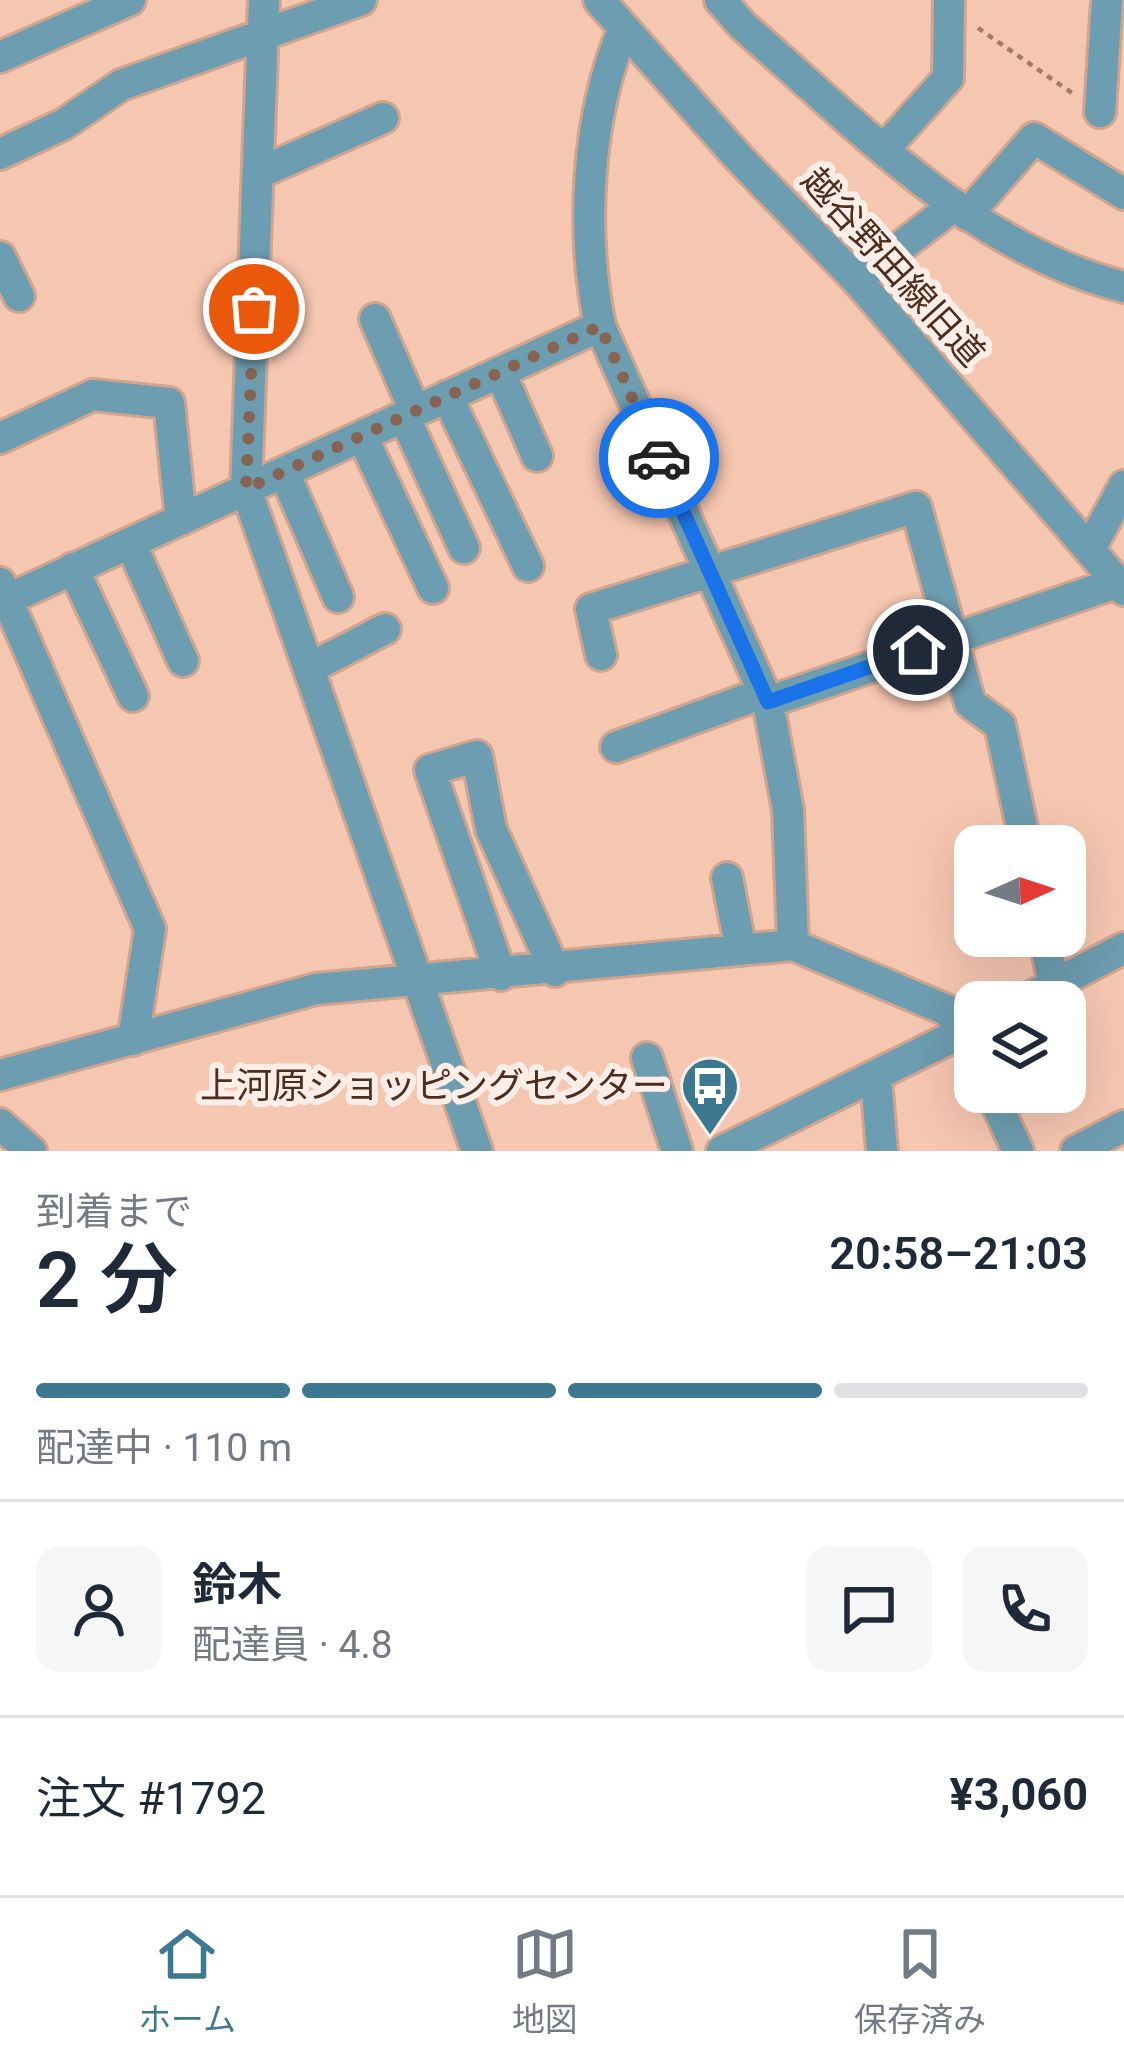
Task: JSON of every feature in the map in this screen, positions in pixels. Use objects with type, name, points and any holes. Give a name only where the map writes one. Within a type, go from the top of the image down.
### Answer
[{"type":"street","points":[[0,57],[130,0]]},
{"type":"street","points":[[264,0],[246,489],[422,982],[477,1151]]},
{"type":"street","points":[[0,154],[64,124],[121,85],[361,0]]},
{"type":"street","name":"越谷野田線旧道","points":[[599,0],[857,280],[1121,586]]},
{"type":"street","points":[[720,0],[744,27],[961,210],[1036,256],[1124,287]]},
{"type":"street","points":[[1100,112],[1107,0]]},
{"type":"street","points":[[886,147],[948,78],[948,3]]},
{"type":"street","points":[[624,28],[610,60],[590,217],[589,269],[600,326],[766,697],[788,810],[793,945]]},
{"type":"street","points":[[259,173],[383,118]]},
{"type":"street","points":[[857,280],[961,210],[1034,137],[1124,194]]},
{"type":"street","points":[[0,257],[20,296]]},
{"type":"street","points":[[374,319],[464,548]]},
{"type":"street","points":[[133,1040],[150,929],[2,595],[131,544],[600,326]]},
{"type":"street","points":[[500,372],[537,456]]},
{"type":"street","points":[[0,438],[92,395],[169,403],[181,520]]},
{"type":"street","points":[[447,397],[528,566]]},
{"type":"street","points":[[362,436],[434,588]]},
{"type":"street","points":[[284,472],[338,597]]},
{"type":"street","points":[[1091,547],[1124,486]]},
{"type":"street","points":[[601,655],[591,609],[916,507],[956,638],[970,703],[1000,725],[1021,825]]},
{"type":"street","points":[[131,544],[183,661]]},
{"type":"street","points":[[73,568],[133,696]]},
{"type":"street","points":[[616,747],[1121,586]]},
{"type":"street","points":[[310,668],[386,629]]},
{"type":"street","points":[[500,975],[430,770],[477,755],[491,829],[555,971]]},
{"type":"street","points":[[728,878],[741,950]]},
{"type":"street","points":[[0,1075],[316,989],[555,971],[793,945],[949,1011],[954,1017]]},
{"type":"street","points":[[1062,981],[1124,948]]},
{"type":"street","points":[[722,1151],[954,1046]]},
{"type":"street","points":[[647,1058],[677,1151]]},
{"type":"street","points":[[876,1078],[882,1151]]},
{"type":"street","points":[[1001,1113],[1018,1151]]},
{"type":"street","points":[[0,1124],[31,1151]]},
{"type":"street","points":[[1076,1151],[1124,1126]]},
{"type":"path","points":[[948,3],[1100,112]]},
{"type":"way so far","points":[[254,309],[246,489],[600,326],[659,458]]},
{"type":"place","name":"上河原ショッピングセンター","points":[[710,1137]]},
{"type":"route","points":[[659,458],[768,702],[918,650]]}]
